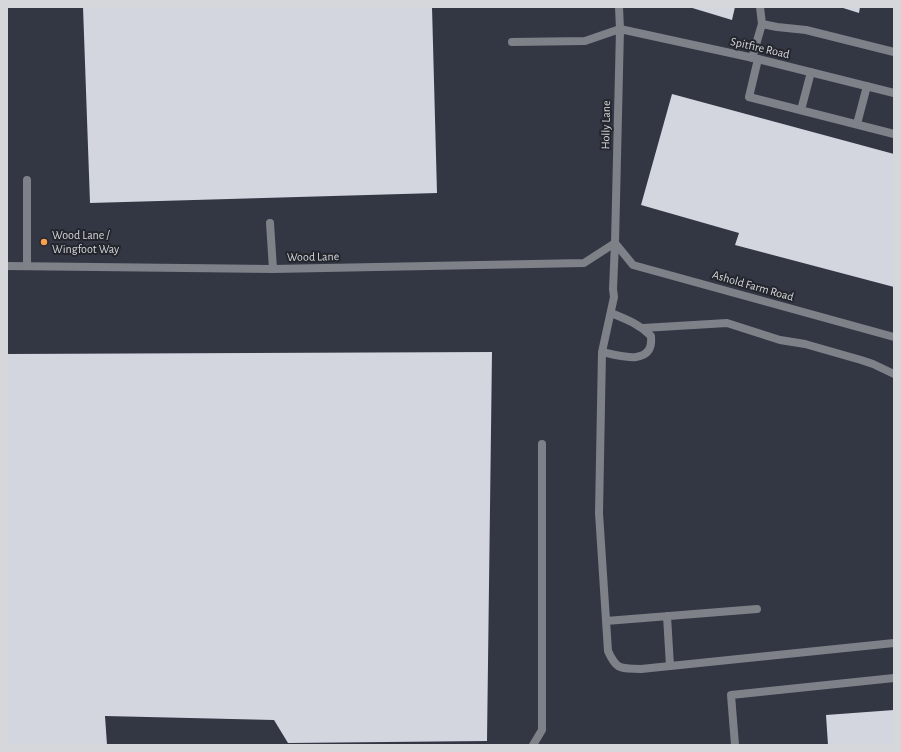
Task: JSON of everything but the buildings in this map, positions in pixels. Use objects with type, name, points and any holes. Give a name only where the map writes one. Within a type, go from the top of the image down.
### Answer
[{"type":"street","name":"Holly Lane","points":[[619,7],[620,29],[614,297],[602,352],[599,513],[608,650],[613,662],[622,668],[641,669],[894,643]]},
{"type":"street","points":[[760,7],[762,24],[749,97],[894,134]]},
{"type":"street","points":[[762,24],[806,30],[894,52]]},
{"type":"street","points":[[512,42],[585,40],[620,29]]},
{"type":"street","name":"Spitfire Road","points":[[620,29],[755,58],[894,93]]},
{"type":"street","points":[[801,110],[811,72]]},
{"type":"street","points":[[857,124],[867,86]]},
{"type":"street","points":[[27,180],[27,266]]},
{"type":"street","points":[[270,223],[273,270]]},
{"type":"street","name":"Wood Lane","points":[[7,266],[273,270],[584,263],[615,243]]},
{"type":"street","name":"Ashold Farm Road","points":[[615,243],[633,264],[894,337]]},
{"type":"street","points":[[602,352],[635,358],[644,356],[649,349],[651,336],[644,328],[632,321],[611,313]]},
{"type":"street","points":[[644,328],[727,323],[780,340],[805,344],[832,353],[861,360],[874,364],[894,374]]},
{"type":"street","points":[[533,745],[542,730],[542,444]]},
{"type":"street","points":[[606,621],[758,609]]},
{"type":"street","points":[[666,616],[670,666]]},
{"type":"street","points":[[735,745],[731,695],[894,678]]},
{"type":"shaded area","points":[[7,7],[894,7],[894,745],[7,745]]},
{"type":"place","name":"Wood Lane / Wingfoot Way","points":[[44,242]]}]
